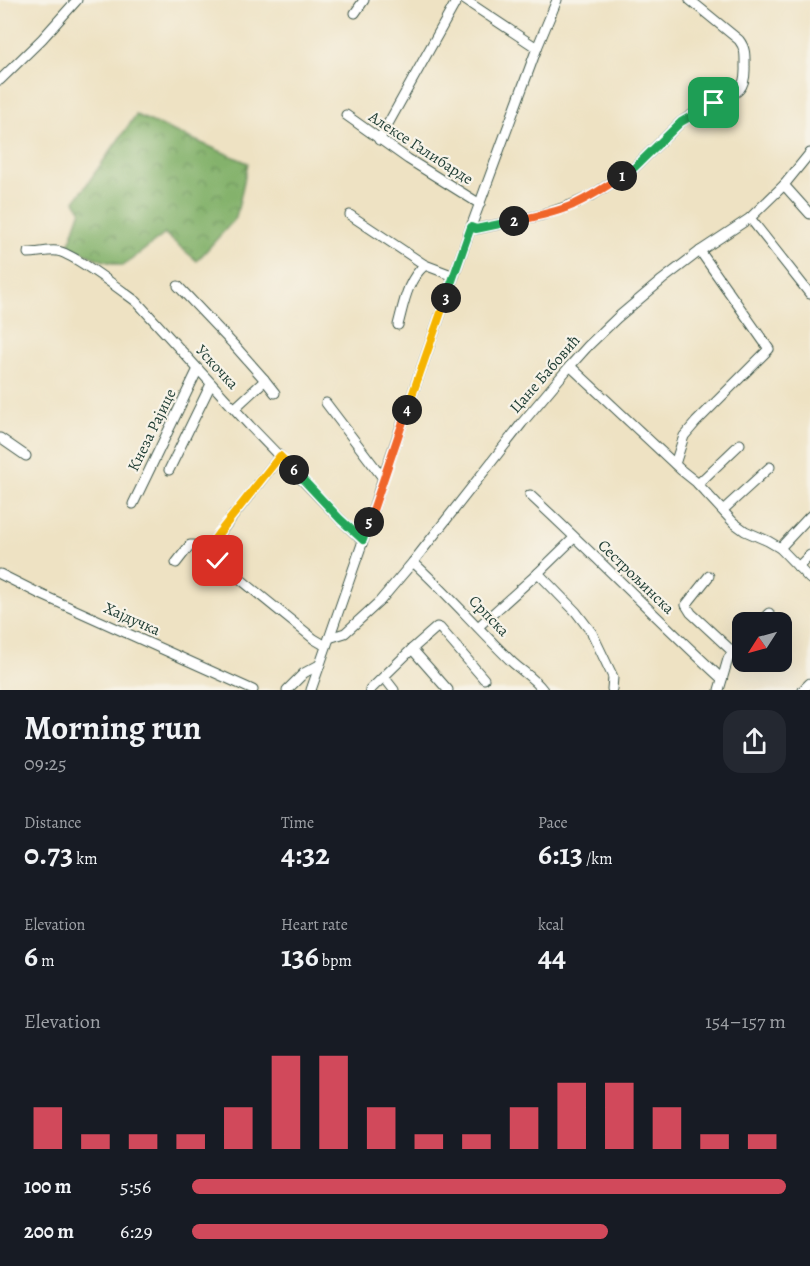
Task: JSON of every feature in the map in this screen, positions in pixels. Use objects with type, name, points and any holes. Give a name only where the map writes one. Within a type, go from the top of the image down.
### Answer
[{"type":"street","points":[[0,80],[42,39],[77,0]]},
{"type":"street","points":[[355,13],[364,0]]},
{"type":"street","points":[[379,140],[457,0]]},
{"type":"street","points":[[465,0],[537,48]]},
{"type":"street","points":[[311,690],[382,478],[471,227],[557,0]]},
{"type":"street","points":[[471,227],[476,229],[542,215],[571,206],[591,196],[633,169],[681,122],[714,103],[733,96],[741,88],[744,81],[746,51],[742,44],[690,0]]},
{"type":"street","name":"Алексе Галибарде","points":[[346,115],[379,140],[480,204]]},
{"type":"street","name":"Цане Бабовић","points":[[327,642],[352,628],[380,601],[514,432],[570,366],[617,318],[700,251],[750,218],[807,162],[810,153]]},
{"type":"street","points":[[784,185],[810,214]]},
{"type":"street","points":[[350,215],[425,265],[454,276]]},
{"type":"street","points":[[750,218],[810,294]]},
{"type":"street","name":"Ускочка","points":[[28,253],[58,251],[72,257],[137,302],[211,384],[340,519],[363,540]]},
{"type":"street","points":[[675,464],[684,436],[769,349],[700,251]]},
{"type":"street","points":[[398,325],[408,288],[414,275],[425,265]]},
{"type":"street","points":[[178,286],[234,345],[275,393]]},
{"type":"street","points":[[570,366],[698,484],[740,528],[780,548],[810,579]]},
{"type":"street","name":"Кнеза Рајице","points":[[133,504],[198,369]]},
{"type":"street","points":[[235,408],[264,379]]},
{"type":"street","name":"Кнеза Рајице","points":[[169,470],[211,384]]},
{"type":"street","points":[[326,403],[382,478]]},
{"type":"street","points":[[0,438],[26,456]]},
{"type":"street","points":[[698,484],[740,444]]},
{"type":"street","points":[[204,553],[280,456]]},
{"type":"street","points":[[723,510],[770,467]]},
{"type":"street","name":"Сестрољинска","points":[[530,495],[722,679]]},
{"type":"street","points":[[780,548],[810,516]]},
{"type":"street","points":[[478,627],[574,538]]},
{"type":"street","points":[[176,563],[190,545],[193,545],[218,561],[314,639],[327,642]]},
{"type":"street","points":[[798,567],[810,555]]},
{"type":"street","name":"Српска","points":[[413,562],[543,690]]},
{"type":"street","points":[[538,573],[576,612],[592,633],[613,677],[612,690],[607,690]]},
{"type":"street","name":"Хајдучка","points":[[0,574],[253,690]]},
{"type":"street","points":[[709,576],[687,605],[691,613],[732,651]]},
{"type":"street","points":[[370,690],[435,628],[440,628],[484,679]]},
{"type":"street","points":[[412,649],[448,690]]},
{"type":"street","points":[[719,690],[728,659],[732,653]]},
{"type":"street","points":[[287,690],[304,673],[319,665]]},
{"type":"street","points":[[384,677],[394,690]]},
{"type":"street","points":[[803,690],[810,683]]},
{"type":"green space","points":[[136,115],[248,163],[236,218],[197,261],[165,234],[123,266],[68,247],[81,210],[75,201]]},
{"type":"route","points":[[218,561],[204,553],[280,456],[363,540],[382,478],[471,227],[476,229],[542,215],[571,206],[591,196],[633,169],[681,122],[714,103]]}]
